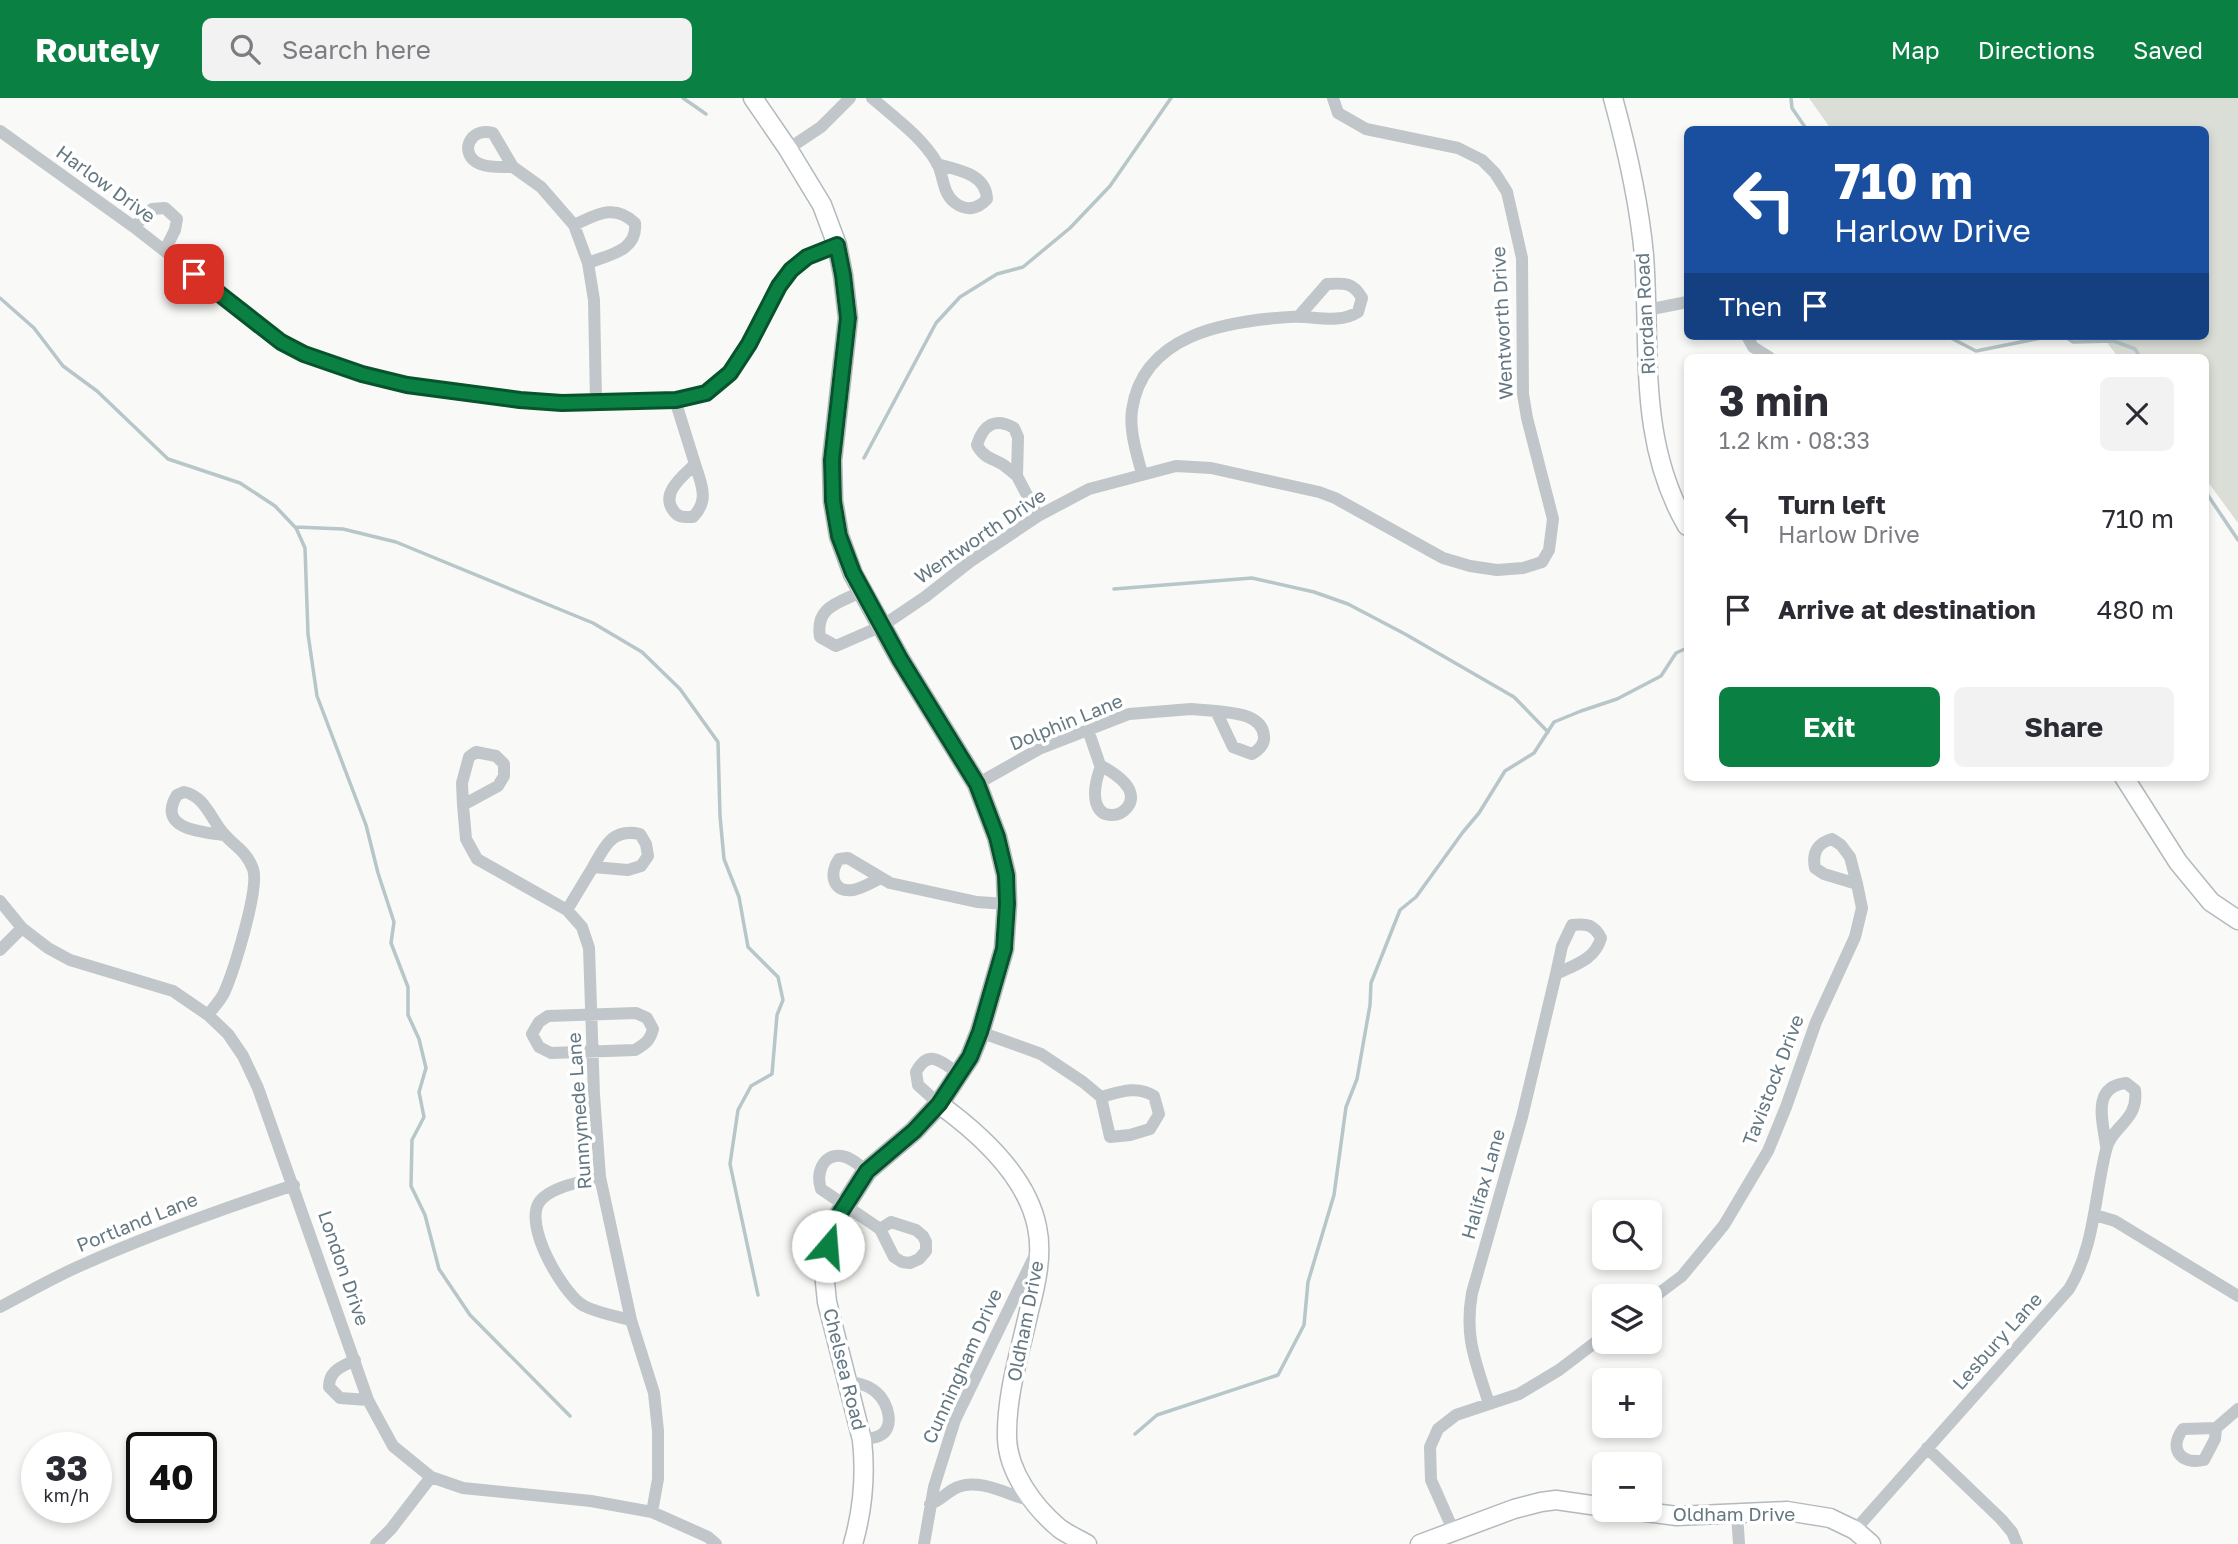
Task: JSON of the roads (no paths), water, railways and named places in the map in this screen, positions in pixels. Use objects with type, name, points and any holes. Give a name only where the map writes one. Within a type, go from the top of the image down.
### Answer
[{"type":"street","name":"Chelsea Road","points":[[753,98],[822,205],[837,245],[843,275],[848,318],[832,460],[833,501],[839,536],[853,573],[882,626],[977,784],[997,837],[1006,875],[1004,949],[970,1057],[939,1104],[914,1131],[867,1171],[832,1226],[824,1272],[827,1302],[862,1440],[862,1514],[853,1544]]},
{"type":"street","points":[[788,149],[821,127],[850,98]]},
{"type":"street","points":[[872,98],[915,136],[937,164]]},
{"type":"street","name":"Wentworth Drive","points":[[863,591],[826,609],[817,623],[820,638],[836,646],[882,626],[1038,516],[1089,489],[1176,466],[1211,468],[1303,487],[1335,498],[1443,558],[1470,566],[1497,570],[1523,568],[1542,562],[1549,550],[1553,519],[1523,394],[1522,258],[1507,192],[1495,173],[1482,160],[1458,148],[1366,129],[1338,113],[1333,98]]},
{"type":"street","name":"Riordan Road","points":[[1613,98],[1636,194],[1647,310],[1652,424],[1662,472],[1684,521]]},
{"type":"street","name":"Harlow Drive","points":[[0,131],[165,250],[281,342],[333,365],[407,385],[480,396],[562,403],[676,400],[706,393],[730,373],[749,344],[779,286],[791,270],[807,257],[837,245]]},
{"type":"street","points":[[513,167],[541,187],[574,225],[588,263],[594,300],[596,401]]},
{"type":"street","points":[[134,227],[152,209],[165,208],[177,219],[175,230],[165,250]]},
{"type":"street","points":[[574,225],[603,211],[621,214],[635,223],[634,237],[626,248],[588,263]]},
{"type":"street","points":[[1142,474],[1132,425],[1132,410],[1140,383],[1149,368],[1162,355],[1189,337],[1216,327],[1299,316],[1349,318],[1358,312],[1362,298],[1352,285],[1327,284],[1299,316]]},
{"type":"street","points":[[1647,310],[1684,303]]},
{"type":"street","points":[[1750,340],[1764,354]]},
{"type":"street","points":[[676,400],[695,464]]},
{"type":"street","points":[[1017,476],[1038,516]]},
{"type":"street","name":"Dolphin Lane","points":[[977,784],[1039,749],[1129,714],[1171,710],[1216,711]]},
{"type":"street","points":[[1087,730],[1100,765]]},
{"type":"street","points":[[2127,781],[2178,862],[2211,902],[2238,920]]},
{"type":"street","name":"Runnymede Lane","points":[[463,806],[466,839],[477,859],[567,910],[582,927],[589,948],[600,1177],[631,1320],[654,1393],[658,1431],[658,1479],[652,1512]]},
{"type":"street","points":[[208,1015],[222,997],[234,968],[251,903],[255,873],[246,853],[224,835]]},
{"type":"street","points":[[567,910],[593,867]]},
{"type":"street","points":[[881,878],[890,883],[977,902],[1007,904]]},
{"type":"street","name":"Tavistock Drive","points":[[1662,1291],[1682,1276],[1724,1226],[1768,1151],[1816,1022],[1855,937],[1862,908],[1857,884]]},
{"type":"street","name":"London Drive","points":[[0,901],[22,928],[48,948],[70,960],[173,992],[208,1015],[228,1034],[243,1056],[258,1088],[368,1399],[393,1446],[431,1477],[463,1488],[591,1501],[652,1512],[709,1542]]},
{"type":"street","points":[[0,950],[22,928]]},
{"type":"street","name":"Halifax Lane","points":[[1489,1404],[1469,1340],[1469,1312],[1522,1117],[1556,974]]},
{"type":"street","points":[[636,1013],[647,1018],[653,1029],[651,1038],[635,1050],[551,1053],[540,1046],[531,1034],[538,1022],[548,1016],[592,1014],[636,1013]]},
{"type":"street","points":[[980,1032],[1041,1054],[1083,1082],[1101,1097],[1110,1138],[1150,1129],[1159,1114],[1154,1096],[1147,1092],[1123,1091],[1101,1097]]},
{"type":"street","points":[[939,1104],[918,1085],[916,1072],[919,1066],[931,1058],[958,1073]]},
{"type":"street","name":"Lesbury Lane","points":[[1855,1530],[2069,1289],[2082,1268],[2095,1215],[2106,1146],[2103,1100],[2106,1091],[2115,1084],[2126,1083],[2135,1090],[2133,1112],[2106,1146]]},
{"type":"street","name":"Oldham Drive","points":[[939,1104],[967,1124],[999,1156],[1026,1196],[1037,1226],[1039,1246],[1035,1285],[1012,1384],[1007,1439],[1014,1468],[1030,1498],[1060,1529],[1087,1544]]},
{"type":"street","points":[[867,1171],[848,1158],[833,1157],[824,1163],[818,1180],[821,1189],[880,1229]]},
{"type":"street","points":[[600,1177],[560,1187],[539,1202],[536,1226],[549,1265],[582,1305],[631,1320]]},
{"type":"street","name":"Portland Lane","points":[[0,1307],[79,1266],[145,1238],[294,1185]]},
{"type":"street","points":[[2095,1215],[2115,1222],[2238,1296]]},
{"type":"street","name":"Cunningham Drive","points":[[924,1544],[930,1504],[955,1420],[1039,1246]]},
{"type":"street","points":[[1454,1532],[1431,1480],[1430,1447],[1438,1429],[1455,1415],[1519,1394],[1559,1370],[1592,1345]]},
{"type":"street","points":[[355,1360],[333,1371],[329,1387],[340,1398],[368,1399]]},
{"type":"street","points":[[846,1381],[865,1385],[877,1392],[883,1399],[889,1416],[888,1427],[881,1436],[862,1440]]},
{"type":"street","points":[[2216,1428],[2238,1409]]},
{"type":"street","points":[[1927,1448],[2001,1519],[2012,1532],[2017,1544]]},
{"type":"street","points":[[376,1544],[431,1477]]},
{"type":"street","points":[[930,1504],[936,1503],[958,1486],[973,1484],[1030,1498]]},
{"type":"street","points":[[1420,1544],[1514,1509],[1541,1502],[1556,1500],[1592,1505]]},
{"type":"street","name":"Oldham Drive","points":[[1662,1514],[1677,1516],[1787,1511],[1830,1518],[1855,1530],[1871,1544]]},
{"type":"street","points":[[1737,1513],[1739,1544]]},
{"type":"waterway","points":[[683,98],[706,114]]},
{"type":"waterway","points":[[864,458],[936,323],[960,297],[997,274],[1023,267],[1070,228],[1110,186],[1171,98]]},
{"type":"waterway","points":[[1791,98],[1792,108],[1804,126]]},
{"type":"waterway","points":[[0,298],[34,328],[63,366],[97,391],[168,459],[240,483],[275,506],[295,527],[343,529],[396,542],[593,623],[642,652],[680,689],[718,742],[724,859],[739,897],[748,947],[778,977],[783,1000],[777,1015],[772,1074],[751,1086],[738,1110],[730,1164],[758,1295]]},
{"type":"waterway","points":[[1955,340],[1976,351],[2031,340]]},
{"type":"waterway","points":[[2070,340],[2114,341],[2135,349],[2138,354]]},
{"type":"waterway","points":[[2209,497],[2238,540]]},
{"type":"waterway","points":[[296,528],[305,548],[308,634],[317,696],[366,825],[394,922],[391,943],[408,987],[408,1015],[419,1039],[426,1068],[419,1092],[424,1117],[412,1140],[411,1186],[425,1215],[439,1269],[470,1315],[570,1416]]},
{"type":"waterway","points":[[1114,589],[1252,578],[1314,592],[1348,604],[1514,697],[1548,732]]},
{"type":"waterway","points":[[1135,1434],[1157,1415],[1278,1375],[1304,1325],[1308,1282],[1334,1195],[1346,1107],[1357,1079],[1370,1005],[1371,983],[1400,910],[1416,897],[1479,813],[1505,771],[1534,753],[1554,722],[1617,699],[1661,676],[1676,653],[1684,649]]}]
